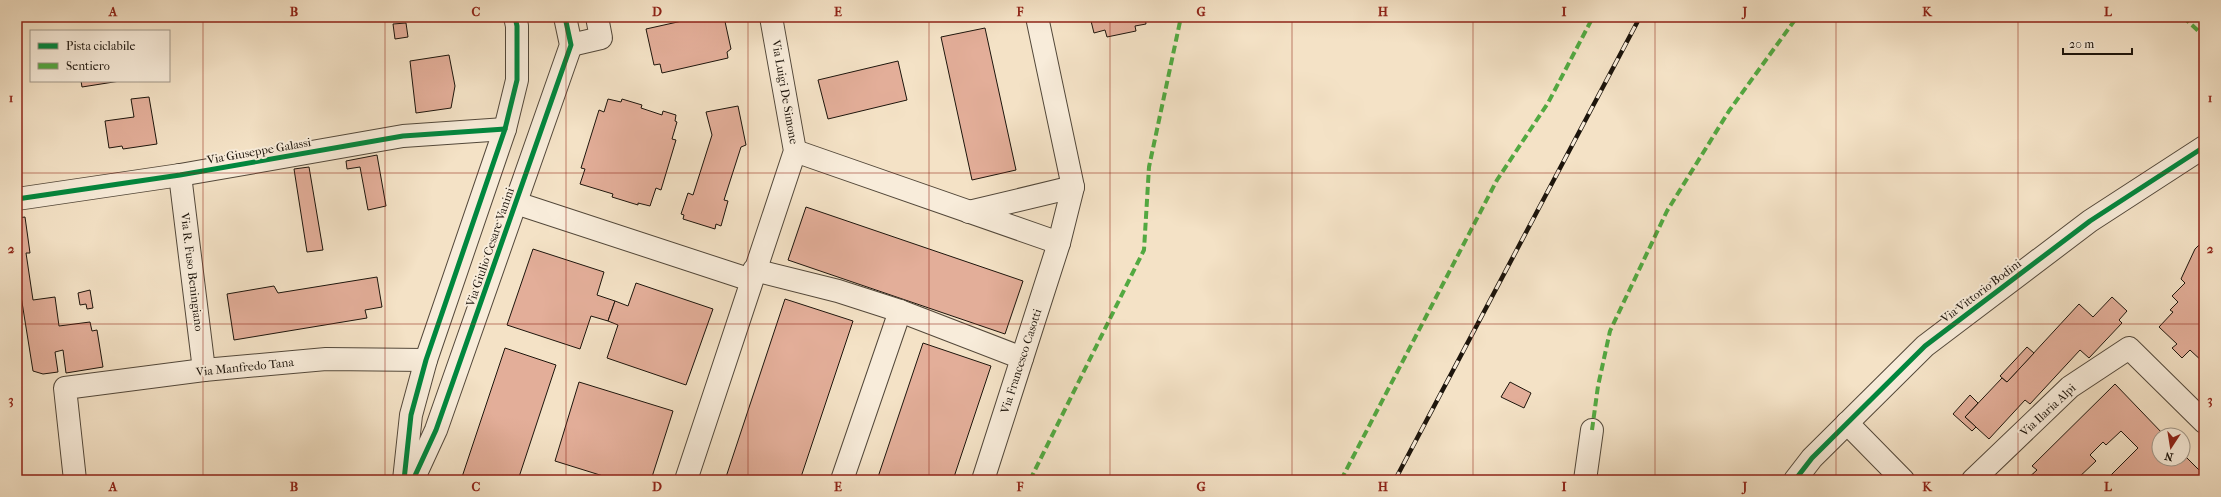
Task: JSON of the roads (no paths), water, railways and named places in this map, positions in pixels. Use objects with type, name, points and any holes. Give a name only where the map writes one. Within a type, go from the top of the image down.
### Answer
[{"type":"street","points":[[404,480],[411,415],[426,360],[505,128],[517,80],[517,26],[515,17]]},
{"type":"street","name":"Via Giulio Cesare Vanini","points":[[413,480],[436,430],[570,45],[565,17]]},
{"type":"street","points":[[570,45],[601,38],[597,17]]},
{"type":"street","name":"Via Luigi De Simone","points":[[686,480],[795,151],[771,17]]},
{"type":"street","name":"Via Francesco Casotti","points":[[982,480],[1059,243],[1073,188],[1037,17]]},
{"type":"street","name":"Via Giuseppe Galassi","points":[[17,199],[180,175],[403,136],[505,128]]},
{"type":"street","name":"Via Vittorio Bodini","points":[[1795,480],[1812,458],[1925,346],[2090,221],[2204,147]]},
{"type":"street","points":[[795,151],[1059,243]]},
{"type":"street","name":"Via R. Fuso Beningiano","points":[[180,175],[204,370]]},
{"type":"street","points":[[968,212],[1073,188]]},
{"type":"street","points":[[516,202],[753,275],[838,290],[900,311],[1022,358]]},
{"type":"street","points":[[842,480],[900,311]]},
{"type":"street","name":"Via Ilaria Alpi","points":[[1973,480],[2070,387],[2129,348],[2204,422]]},
{"type":"street","name":"Via Manfredo Tana","points":[[75,480],[65,388],[204,370],[326,359],[426,360]]},
{"type":"street","points":[[1847,423],[1902,480]]},
{"type":"street","points":[[1585,480],[1592,430]]},
{"type":"railway","points":[[1395,480],[1640,17]]}]
